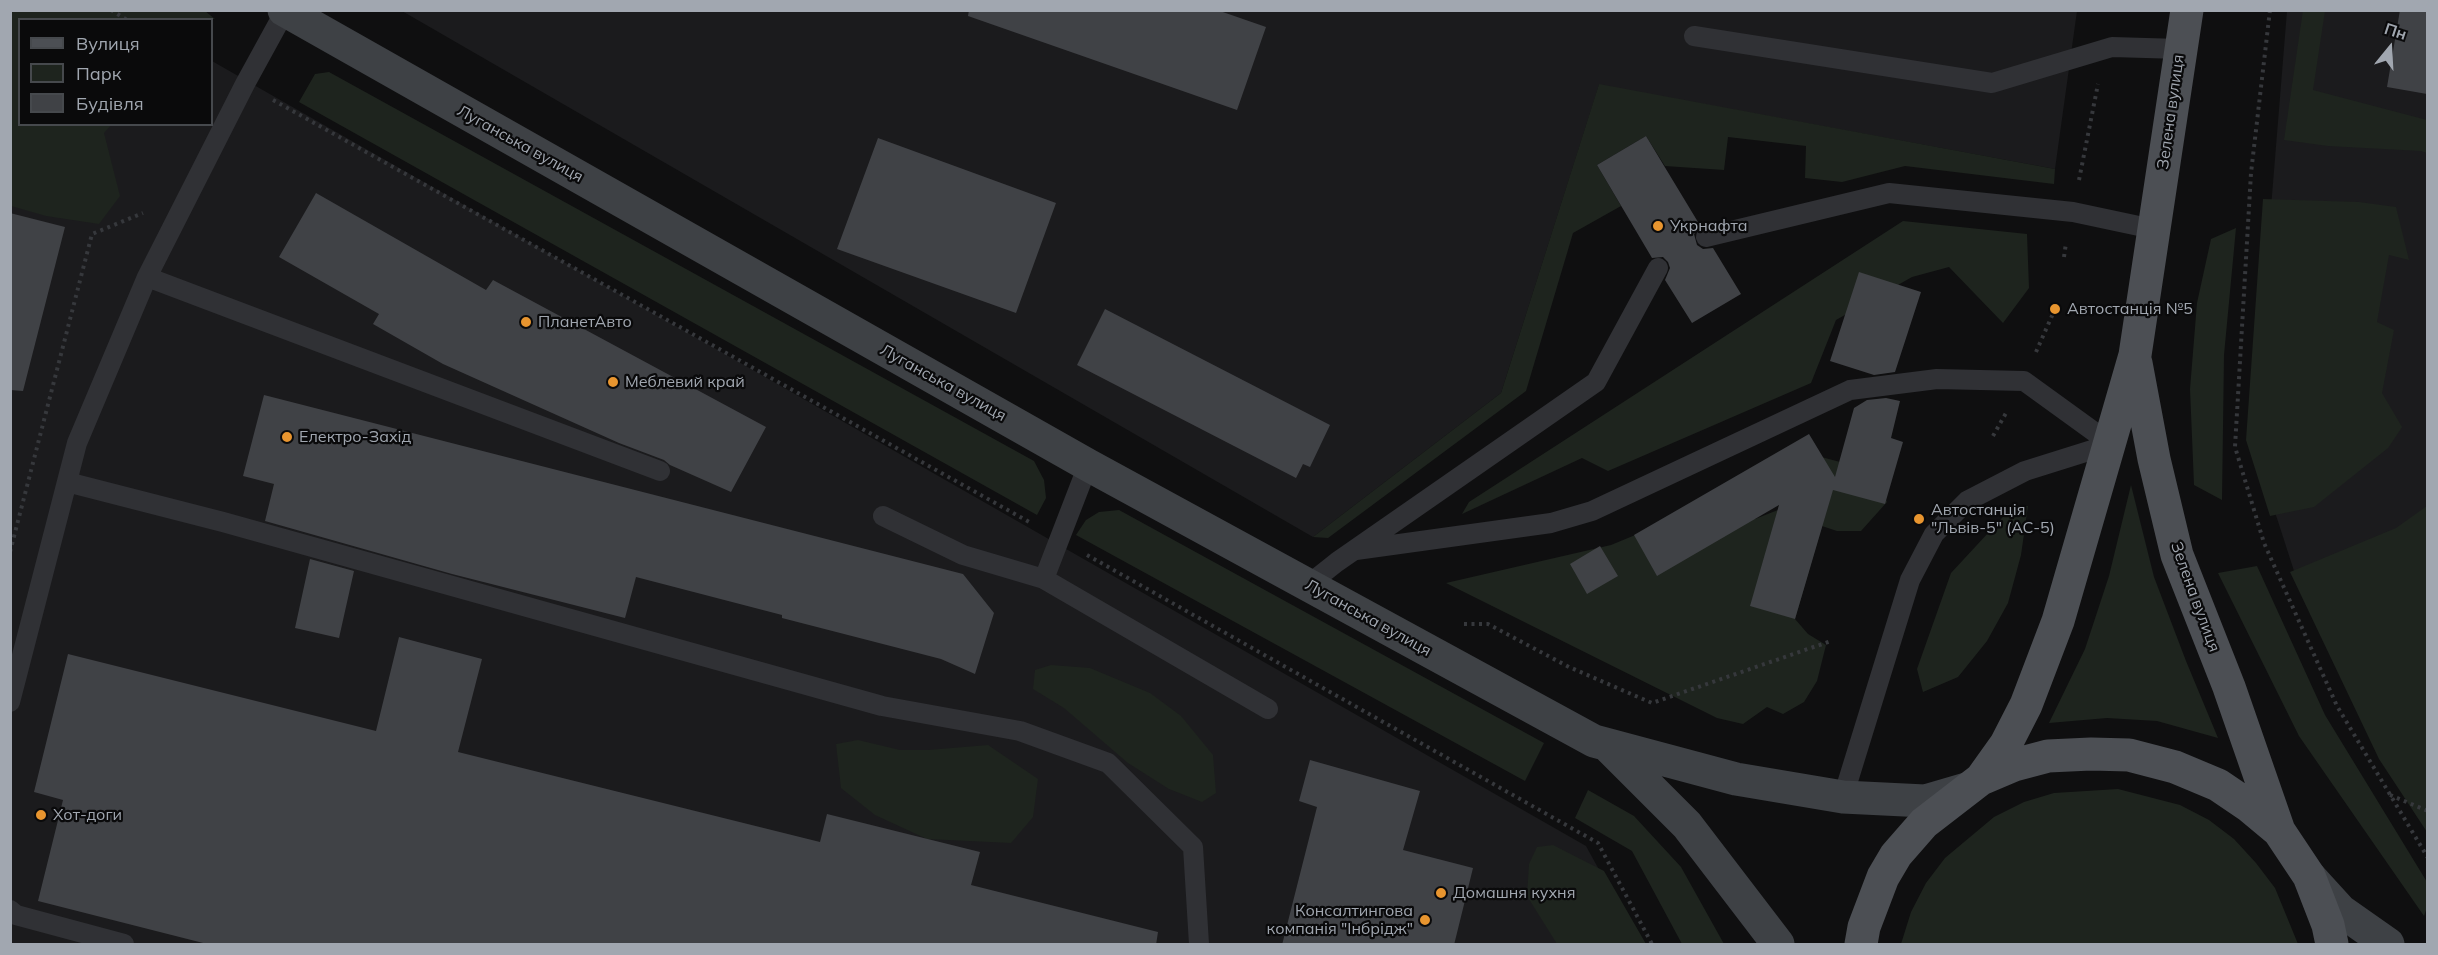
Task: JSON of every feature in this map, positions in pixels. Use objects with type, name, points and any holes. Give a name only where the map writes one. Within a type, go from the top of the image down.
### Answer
[{"type":"main road","name":"Зелена вулиця","points":[[1973,784],[2006,744],[2030,694],[2058,621],[2111,444],[2135,356],[2187,10]]},
{"type":"main road","name":"Луганська вулиця","points":[[285,11],[1088,465],[1594,741],[1736,779],[1843,797],[1925,801],[1973,784]]},
{"type":"main road","name":"Зелена вулиця","points":[[2135,356],[2154,459],[2177,555],[2229,687],[2279,831]]},
{"type":"main road","name":"Луганська вулиця","points":[[1607,745],[1687,825],[1778,945]]},
{"type":"main road","points":[[1861,945],[1864,927],[1883,877],[1896,855],[1924,823],[1973,784],[2014,765],[2048,756],[2091,754],[2129,755],[2175,767],[2218,785],[2279,831],[2309,876],[2341,911],[2388,945]]},
{"type":"main road","points":[[2309,876],[2328,925],[2332,945]]},
{"type":"lane","points":[[10,702],[77,443],[147,277],[245,84],[285,11]]},
{"type":"lane","points":[[1694,36],[1992,83],[2112,47],[2180,49]]},
{"type":"lane","points":[[1706,237],[1889,193],[2073,212],[2153,229]]},
{"type":"lane","points":[[1308,585],[1596,382],[1658,268]]},
{"type":"lane","points":[[147,277],[660,471]]},
{"type":"lane","points":[[1356,550],[1551,523],[1592,511],[1850,390],[1937,379],[2024,381],[2111,444]]},
{"type":"lane","points":[[1843,797],[1910,580],[1935,534],[1967,501],[2025,471],[2111,444]]},
{"type":"lane","points":[[1044,579],[1088,465]]},
{"type":"lane","points":[[67,482],[223,522],[882,706],[1020,731],[1108,763],[1193,847],[1199,945]]},
{"type":"lane","points":[[883,516],[963,555],[1044,579],[1268,709]]},
{"type":"lane","points":[[10,910],[16,915],[124,945]]},
{"type":"path","points":[[111,10],[124,18]]},
{"type":"path","points":[[2270,10],[2251,173],[2235,447],[2264,543],[2337,706],[2427,858]]},
{"type":"path","points":[[2064,257],[2105,49]]},
{"type":"path","points":[[245,84],[1598,843],[1652,945]]},
{"type":"path","points":[[10,552],[92,234],[190,194]]},
{"type":"path","points":[[1488,624],[1569,667],[1652,703],[1831,641]]},
{"type":"path","points":[[2389,794],[2427,811]]},
{"type":"shaded area","points":[[10,11],[18,18],[18,126],[213,126],[213,62],[1586,846],[1640,944],[11,944]]},
{"type":"shaded area","points":[[402,11],[2077,11],[2055,169],[1599,85],[1501,393],[1313,537]]},
{"type":"shaded area","points":[[2287,11],[2427,11],[2427,552],[2295,574],[2252,441]]},
{"type":"green space","points":[[2303,10],[2325,11],[2313,90],[2427,120],[2427,153],[2328,146],[2284,140]]},
{"type":"green space","points":[[11,11],[205,11],[215,19],[18,18],[18,126],[110,126],[104,133],[120,196],[99,224],[46,216],[11,206]]},
{"type":"green space","points":[[329,72],[1034,461],[1044,480],[1046,498],[1037,515],[299,102],[315,74]]},
{"type":"green space","points":[[1599,84],[2055,169],[2054,184],[1905,166],[1842,182],[1805,178],[1806,146],[1728,137],[1724,170],[1665,166],[1646,136],[1597,165],[1621,206],[1573,233],[1526,391],[1328,538],[1313,537],[1501,393]]},
{"type":"green space","points":[[2263,199],[2359,202],[2396,207],[2409,260],[2389,255],[2377,322],[2394,330],[2382,393],[2402,427],[2388,448],[2314,507],[2270,516],[2246,440]]},
{"type":"green space","points":[[1903,221],[2027,234],[2029,288],[2003,323],[1949,267],[1912,277],[1836,320],[1811,383],[1608,471],[1582,458],[1462,514],[1469,502]]},
{"type":"green space","points":[[2236,228],[2224,355],[2222,500],[2194,485],[2190,389],[2197,303],[2211,239]]},
{"type":"green space","points":[[1810,454],[1855,466],[1876,477],[1887,502],[1861,531],[1837,531],[1822,526],[1795,619],[1808,634],[1826,645],[1817,681],[1804,702],[1783,714],[1767,707],[1743,724],[1717,718],[1446,583],[1611,545],[1737,493],[1755,519],[1778,510],[1784,484]]},
{"type":"green space","points":[[2131,485],[2154,577],[2218,738],[2157,721],[2107,718],[2049,723],[2085,649],[2109,576]]},
{"type":"green space","points":[[2014,505],[2028,506],[2021,555],[2008,603],[1987,641],[1958,677],[1923,692],[1917,669],[1951,573]]},
{"type":"green space","points":[[2427,506],[2427,832],[2379,759],[2290,572],[2396,528]]},
{"type":"green space","points":[[1119,510],[1544,743],[1525,781],[1076,535],[1086,520],[1099,512]]},
{"type":"green space","points":[[2257,566],[2325,715],[2427,882],[2427,907],[2424,916],[2299,736],[2218,573]]},
{"type":"green space","points":[[1051,665],[1090,668],[1150,693],[1181,716],[1213,755],[1216,793],[1202,802],[1169,789],[1128,763],[1064,708],[1033,689],[1035,670]]},
{"type":"green space","points":[[858,740],[900,750],[988,745],[1038,779],[1033,817],[1011,843],[927,839],[875,815],[841,788],[836,744]]},
{"type":"green space","points":[[2118,789],[2180,805],[2209,820],[2234,839],[2275,888],[2298,944],[1901,944],[1911,912],[1926,883],[1945,858],[1994,817],[2024,802],[2054,793]]},
{"type":"green space","points":[[1588,790],[1634,816],[1681,867],[1724,944],[1682,944],[1632,851],[1575,818]]},
{"type":"green space","points":[[1553,845],[1604,871],[1646,944],[1557,944],[1527,896],[1529,864],[1537,847]]},
{"type":"building","points":[[969,10],[1217,10],[1266,27],[1237,110],[968,16]]},
{"type":"building","points":[[2400,10],[2427,10],[2427,94],[2387,87]]},
{"type":"building","points":[[1646,136],[1701,227],[1694,234],[1697,245],[1703,249],[1713,248],[1741,294],[1692,323],[1665,280],[1670,268],[1668,262],[1663,257],[1652,258],[1597,165]]},
{"type":"building","points":[[878,138],[1056,203],[1016,313],[837,249]]},
{"type":"building","points":[[316,193],[486,290],[493,280],[766,427],[731,492],[670,465],[664,460],[619,443],[443,364],[373,324],[379,314],[279,257]]},
{"type":"building","points":[[10,213],[65,227],[23,391],[10,390]]},
{"type":"building","points":[[1859,272],[1921,292],[1895,372],[1874,375],[1830,361]]},
{"type":"building","points":[[1105,309],[1330,425],[1310,467],[1303,464],[1296,478],[1077,365]]},
{"type":"building","points":[[264,395],[963,574],[994,613],[975,674],[941,659],[636,577],[625,618],[452,574],[265,521],[274,484],[243,476]]},
{"type":"building","points":[[1886,398],[1900,401],[1891,438],[1903,442],[1885,504],[1833,490],[1795,619],[1750,606],[1779,505],[1657,576],[1634,535],[1809,434],[1835,477],[1854,408],[1867,400]]},
{"type":"building","points":[[1600,546],[1618,576],[1587,594],[1570,564]]},
{"type":"building","points":[[310,559],[354,571],[339,638],[295,628]]},
{"type":"building","points":[[399,637],[482,659],[458,752],[820,842],[827,814],[980,852],[971,885],[1158,932],[1156,945],[211,945],[38,901],[63,800],[34,792],[68,654],[376,731]]},
{"type":"building","points":[[1310,760],[1420,791],[1403,850],[1473,868],[1454,945],[1282,945],[1317,807],[1299,801]]},
{"type":"place","name":"Укрнафта","points":[[1658,226]]},
{"type":"place","name":"Автостанція №5","points":[[2055,309]]},
{"type":"place","name":"ПланетАвто","points":[[526,322]]},
{"type":"place","name":"Меблевий край","points":[[613,382]]},
{"type":"place","name":"Електро-Захід","points":[[287,437]]},
{"type":"place","name":"Автостанція \"Львів-5\" (АС-5)","points":[[1919,519]]},
{"type":"place","name":"Хот-доги","points":[[41,815]]},
{"type":"place","name":"Домашня кухня","points":[[1441,893]]},
{"type":"place","name":"Консалтингова компанія \"Інбрідж\"","points":[[1425,920]]}]
